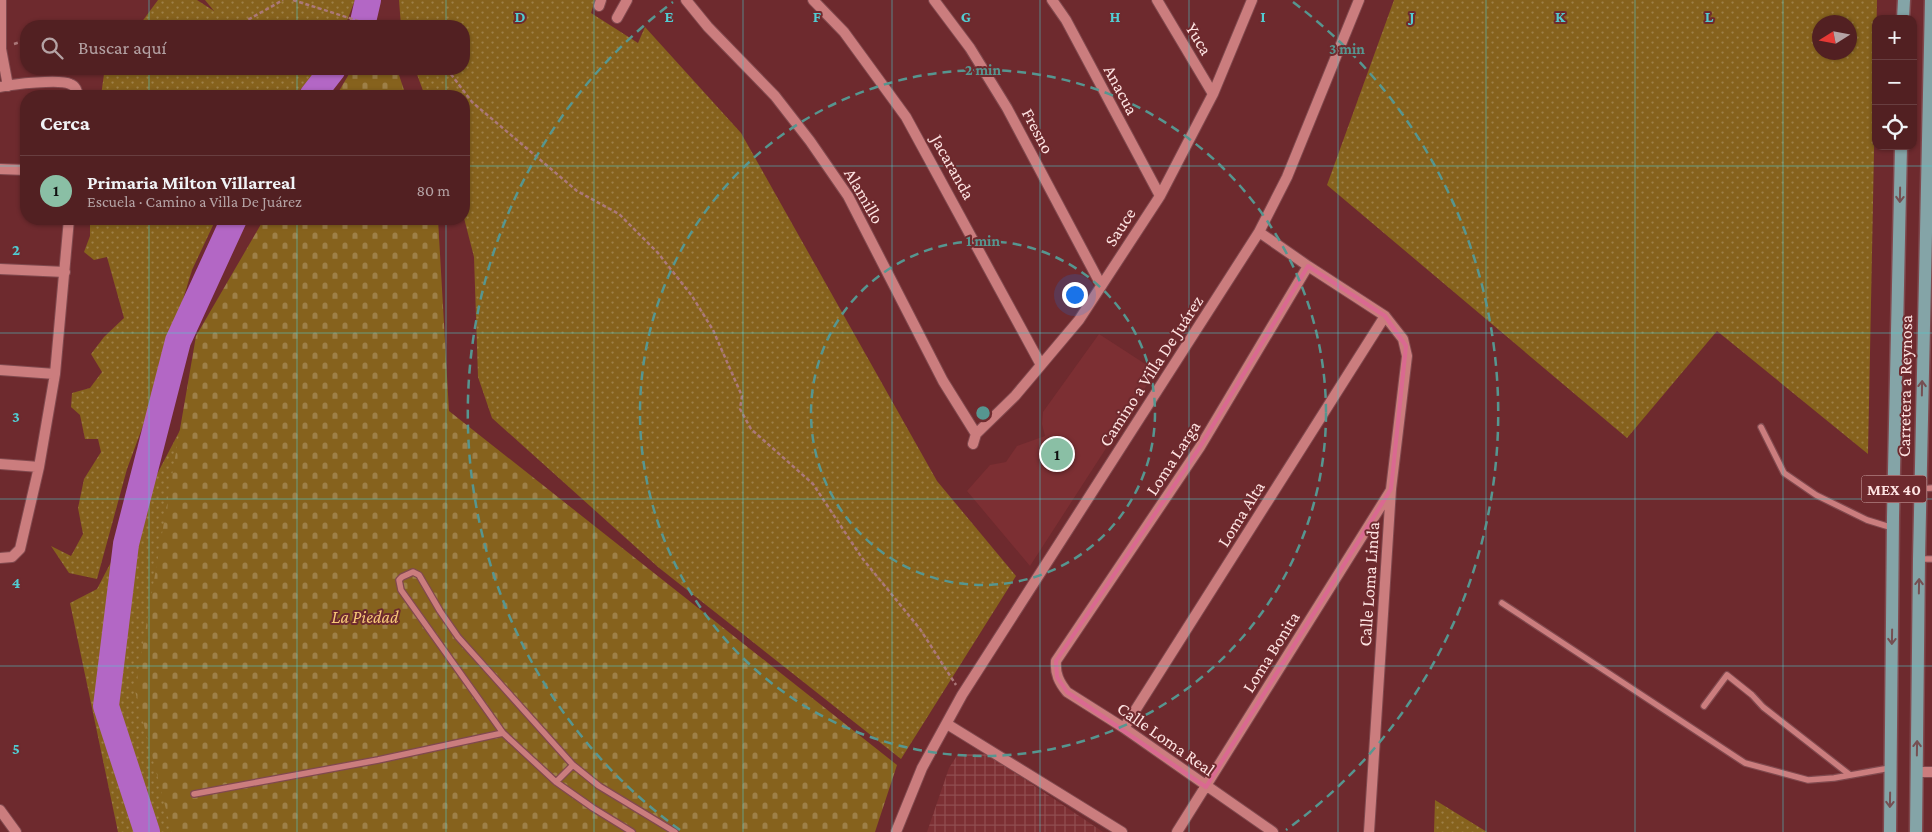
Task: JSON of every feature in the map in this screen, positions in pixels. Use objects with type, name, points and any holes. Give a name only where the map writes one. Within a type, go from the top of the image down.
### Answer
[{"type":"main road","points":[[1903,15],[1904,0]]},
{"type":"main road","name":"Carretera a Reynosa","points":[[1916,832],[1919,559],[1926,489],[1924,420],[1931,0]]},
{"type":"main road","name":"Carretera a Reynosa","points":[[1890,832],[1893,528],[1901,150]]},
{"type":"street","points":[[1,0],[1,49],[4,86],[65,82],[72,84],[77,90]]},
{"type":"street","points":[[616,18],[627,0]]},
{"type":"street","name":"Alamillo","points":[[686,0],[708,26],[775,96],[810,141],[848,196],[975,439]]},
{"type":"street","name":"Jacaranda","points":[[813,0],[844,32],[906,117],[1041,365]]},
{"type":"street","name":"Fresno","points":[[934,0],[970,48],[1008,108],[1101,286]]},
{"type":"street","name":"Anacua","points":[[1052,0],[1066,20],[1160,196]]},
{"type":"street","name":"Yuca","points":[[1157,0],[1213,94]]},
{"type":"street","name":"Sauce","points":[[975,439],[1015,396],[1079,320],[1160,196],[1213,94],[1252,0]]},
{"type":"street","name":"Camino a Villa De Juárez","points":[[896,832],[922,768],[962,695],[1258,232],[1287,177],[1359,0]]},
{"type":"street","points":[[0,169],[20,170]]},
{"type":"street","points":[[0,558],[12,557],[20,549],[39,468],[55,374],[69,225]]},
{"type":"street","points":[[1258,232],[1386,316]]},
{"type":"street","name":"Loma Larga","points":[[1056,661],[1200,447],[1308,266]]},
{"type":"street","points":[[0,269],[65,272]]},
{"type":"street","name":"Calle Loma Linda","points":[[1369,832],[1391,489],[1407,356],[1403,339],[1386,316]]},
{"type":"street","name":"Loma Alta","points":[[1124,728],[1386,316]]},
{"type":"street","points":[[0,370],[55,374]]},
{"type":"street","points":[[0,464],[39,468]]},
{"type":"street","name":"Loma Bonita","points":[[1176,832],[1206,787],[1391,489]]},
{"type":"street","name":"Calle Loma Real","points":[[1056,661],[1057,677],[1067,692],[1124,728],[1273,832]]},
{"type":"street","points":[[947,724],[1122,832]]},
{"type":"street","points":[[1916,772],[1932,772]]},
{"type":"street","points":[[0,810],[16,832]]},
{"type":"lane","points":[[1761,427],[1784,473],[1816,495],[1867,520],[1893,528]]},
{"type":"lane","points":[[1919,559],[1932,559]]},
{"type":"lane","points":[[632,832],[556,782],[503,733],[401,590],[399,580],[402,577],[413,572],[419,575],[458,637],[573,765],[599,786],[675,832]]},
{"type":"lane","points":[[1502,603],[1745,763],[1808,780],[1890,768]]},
{"type":"lane","points":[[1704,706],[1727,675],[1752,695],[1763,707],[1850,775]]},
{"type":"lane","points":[[194,794],[378,760],[503,733]]},
{"type":"lane","points":[[556,782],[573,765]]},
{"type":"path","points":[[248,20],[284,0]]},
{"type":"path","points":[[293,0],[355,20]]},
{"type":"path","points":[[452,75],[463,90]]},
{"type":"path","points":[[470,99],[577,191],[619,214],[658,253],[692,296],[712,330],[742,396],[740,408],[751,429],[813,484],[862,558],[920,629],[962,695]]},
{"type":"highlighted area","points":[[1308,266],[1385,316],[1406,346],[1391,489],[1206,787],[1067,692],[1057,677],[1056,661],[1200,447]]},
{"type":"shaded area","points":[[1099,334],[1156,371],[1030,566],[967,491],[990,465],[1006,462],[1017,446],[1045,436],[1042,424],[1043,412]]},
{"type":"shaded area","points":[[958,754],[987,754],[1103,832],[927,832],[949,768]]},
{"type":"green space","points":[[158,0],[197,0],[214,11],[205,0],[355,0],[347,20],[143,20]]},
{"type":"green space","points":[[399,0],[595,0],[591,13],[638,43],[645,27],[741,133],[937,481],[1016,576],[901,759],[658,567],[492,418],[478,377],[474,257],[466,225],[470,225],[470,90],[423,90],[417,75],[470,75],[470,20],[401,20]]},
{"type":"green space","points":[[1394,0],[1877,0],[1877,15],[1872,15],[1872,150],[1874,150],[1868,454],[1717,331],[1627,438],[1327,185]]},
{"type":"green space","points":[[104,75],[313,75],[300,90],[102,90]]},
{"type":"green space","points":[[348,75],[399,75],[404,90],[340,90]]},
{"type":"green space","points":[[90,225],[213,225],[192,270],[151,404],[127,469],[97,579],[69,573],[51,546],[71,556],[83,534],[78,508],[84,479],[101,452],[98,439],[85,439],[80,415],[71,407],[72,393],[90,388],[102,372],[91,354],[104,337],[124,318],[107,257],[94,260],[84,252],[90,236]]},
{"type":"green space","name":"La Piedad","points":[[261,225],[438,225],[449,411],[897,765],[875,832],[172,832],[135,691],[196,336]]},
{"type":"green space","points":[[201,390],[184,832],[118,832],[70,603],[97,589]]},
{"type":"green space","points":[[1435,800],[1487,832],[1434,832]]},
{"type":"waterway","points":[[363,20],[368,0]]},
{"type":"waterway","points":[[317,90],[328,75]]},
{"type":"waterway","points":[[147,832],[106,706],[126,544],[178,341],[231,225]]},
{"type":"place","name":"Primaria Milton Villarreal","points":[[1057,454]]}]
